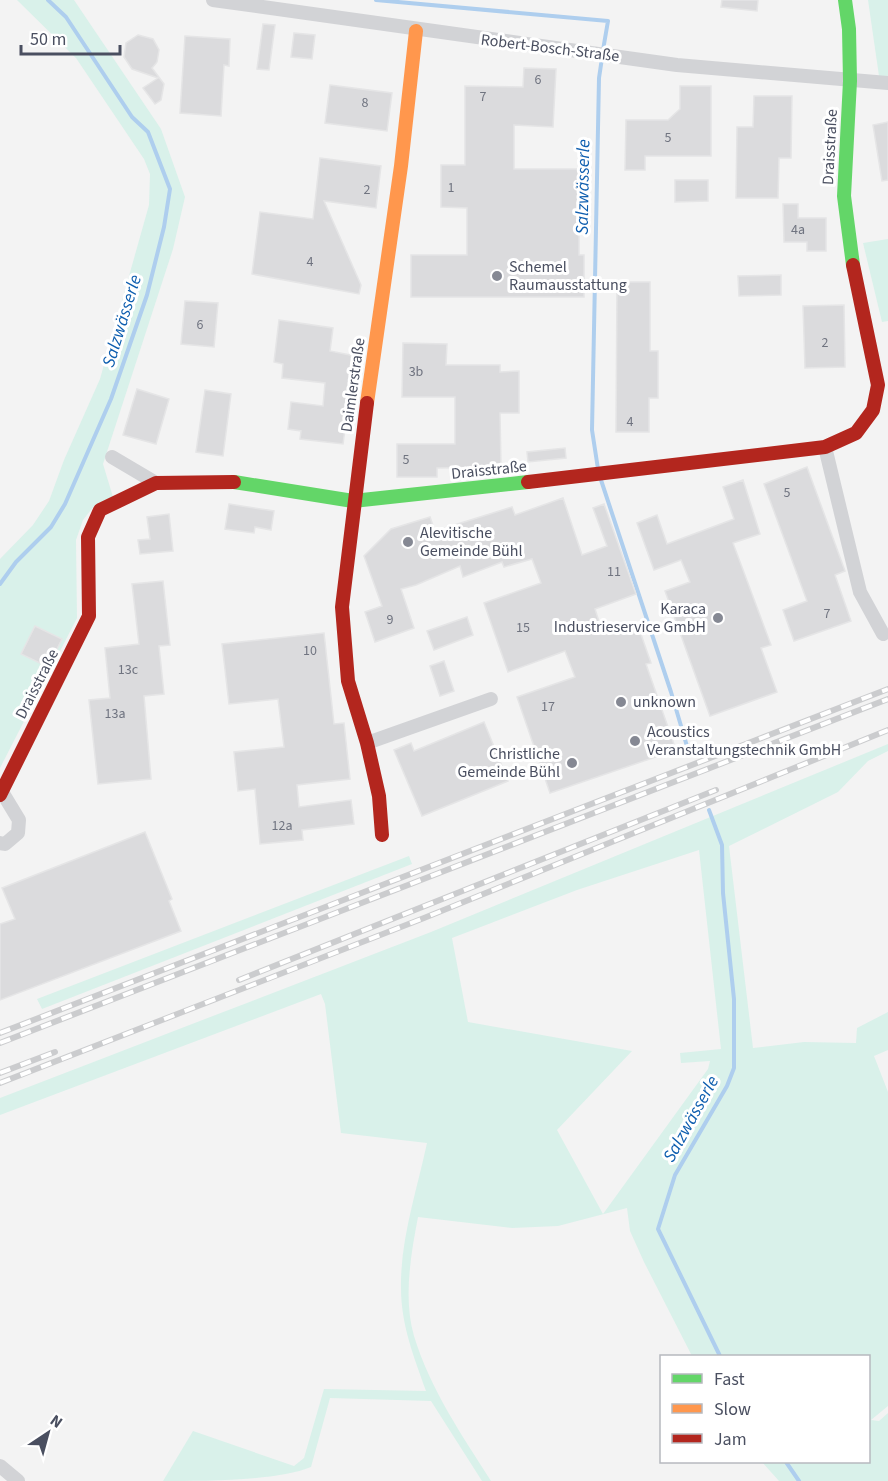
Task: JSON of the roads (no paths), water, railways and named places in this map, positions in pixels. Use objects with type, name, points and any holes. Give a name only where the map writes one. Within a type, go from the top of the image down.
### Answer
[{"type":"street","name":"Robert-Bosch-Straße","points":[[213,0],[416,31],[677,65],[888,84]]},
{"type":"street","name":"Draisstraße","points":[[0,843],[5,844],[18,832],[19,820],[1,793],[89,616],[88,537],[100,510],[156,483],[227,481],[353,501],[585,477],[825,447],[856,433],[873,410],[878,385],[856,288],[844,196],[850,81],[849,30],[845,0]]},
{"type":"street","name":"Daimlerstraße","points":[[382,835],[379,796],[367,743],[348,681],[342,607],[353,501],[398,189],[416,31]]},
{"type":"street","points":[[825,447],[860,592],[883,634]]},
{"type":"street","points":[[112,458],[156,483]]},
{"type":"street","points":[[367,743],[491,699]]},
{"type":"street","points":[[0,1466],[18,1481]]},
{"type":"waterway","name":"Salzwässerle","points":[[0,584],[16,562],[51,527],[65,504],[111,399],[147,295],[164,227],[170,189],[148,132],[132,117],[66,17],[48,0]]},
{"type":"waterway","name":"Salzwässerle","points":[[376,0],[608,21],[603,50]]},
{"type":"waterway","name":"Salzwässerle","points":[[598,469],[592,430],[599,78],[602,58]]},
{"type":"waterway","name":"Salzwässerle","points":[[601,480],[689,753]]},
{"type":"waterway","name":"Salzwässerle","points":[[709,810],[722,845],[723,893],[734,999],[734,1068],[727,1086],[675,1175],[658,1229],[720,1355]]},
{"type":"waterway","name":"Salzwässerle","points":[[787,1463],[799,1481]]},
{"type":"railway","points":[[0,1033],[888,689]]},
{"type":"railway","points":[[0,1043],[888,699]]},
{"type":"railway","points":[[0,1083],[424,918],[888,730]]},
{"type":"railway","points":[[239,980],[716,790]]},
{"type":"railway","points":[[0,1073],[55,1052]]},
{"type":"place","name":"Schemel Raumausstattung","points":[[497,276]]},
{"type":"place","name":"Alevitische Gemeinde Bühl","points":[[408,542]]},
{"type":"place","name":"Karaca Industrieservice GmbH","points":[[718,618]]},
{"type":"place","name":"unknown","points":[[621,702]]},
{"type":"place","name":"Acoustics Veranstaltungstechnik GmbH","points":[[635,741]]},
{"type":"place","name":"Christliche Gemeinde Bühl","points":[[572,763]]}]
